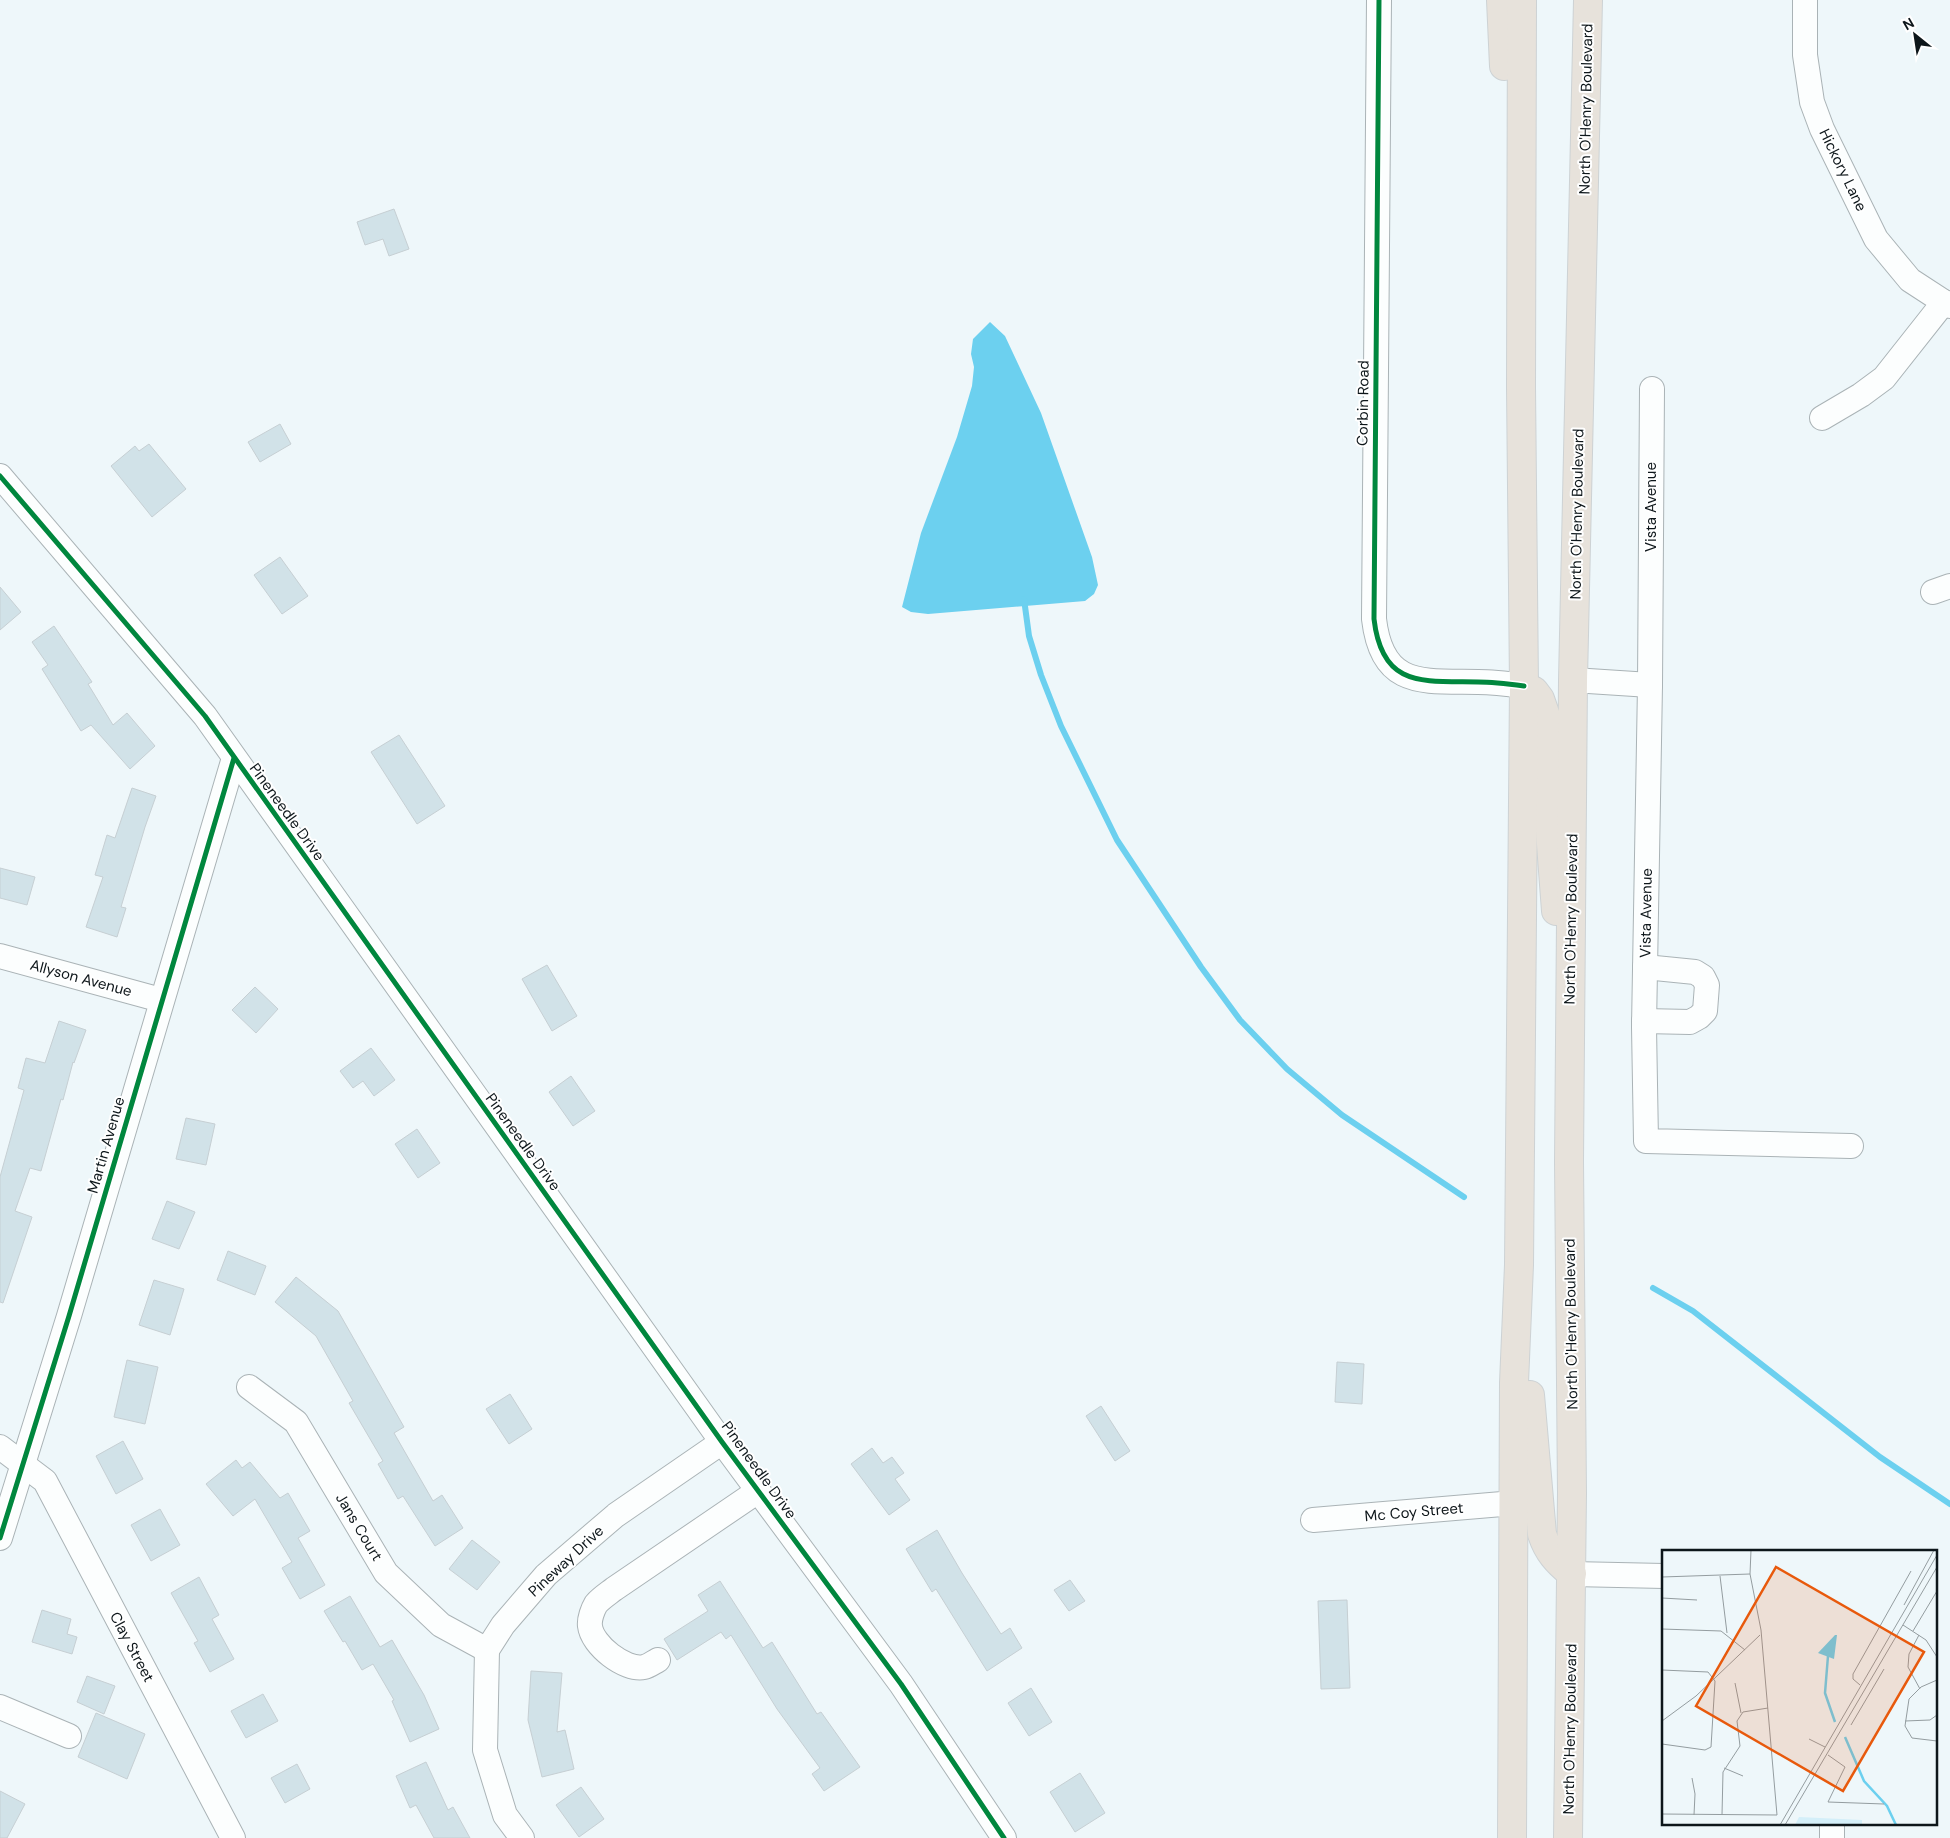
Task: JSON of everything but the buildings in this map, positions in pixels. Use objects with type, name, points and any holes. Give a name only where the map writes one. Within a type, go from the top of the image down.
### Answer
[{"type":"highway","points":[[1501,0],[1508,132],[1520,250]]},
{"type":"highway","points":[[1512,1838],[1514,1382],[1519,1265],[1524,686],[1520,250],[1522,0]]},
{"type":"highway","name":"North O'Henry Boulevard","points":[[1568,1838],[1572,1574],[1570,1054],[1573,680],[1588,0]]},
{"type":"highway","points":[[1524,686],[1534,691],[1540,699],[1548,722],[1550,848],[1570,1054]]},
{"type":"highway","points":[[1519,1265],[1542,1534],[1547,1548],[1556,1562],[1572,1574]]},
{"type":"street","name":"Corbin Road","points":[[1379,0],[1374,609],[1376,636],[1380,650],[1388,662],[1399,671],[1413,677],[1427,681],[1480,682],[1524,686]]},
{"type":"street","name":"Hickory Lane","points":[[1805,0],[1805,55],[1812,102],[1822,129],[1876,239],[1910,280],[1947,304]]},
{"type":"street","points":[[1822,418],[1861,395],[1884,378],[1947,304]]},
{"type":"street","name":"Vista Avenue","points":[[1652,390],[1650,685],[1644,1021],[1646,1141],[1851,1146]]},
{"type":"street","name":"Pineneedle Drive","points":[[0,476],[205,716],[722,1442],[901,1684],[1004,1838]]},
{"type":"street","points":[[1573,680],[1650,685]]},
{"type":"street","name":"Martin Avenue","points":[[0,1538],[69,1316],[234,758]]},
{"type":"street","name":"Allyson Avenue","points":[[0,956],[162,1000]]},
{"type":"street","points":[[1644,1021],[1690,1022],[1699,1017],[1705,1011],[1707,985],[1703,976],[1695,972],[1645,967]]},
{"type":"street","name":"Jans Court","points":[[249,1387],[296,1422],[386,1573],[441,1625],[487,1650]]},
{"type":"street","name":"Pineway Drive","points":[[487,1650],[503,1625],[546,1575],[616,1515],[722,1442]]},
{"type":"street","name":"Clay Street","points":[[0,1447],[45,1481],[233,1838]]},
{"type":"street","points":[[658,1660],[645,1667],[634,1667],[609,1654],[596,1641],[591,1630],[591,1619],[597,1604],[614,1589],[758,1492]]},
{"type":"street","name":"Mc Coy Street","points":[[1313,1520],[1514,1503]]},
{"type":"street","points":[[1572,1574],[1662,1576]]},
{"type":"street","points":[[487,1650],[485,1750],[505,1815],[522,1838]]},
{"type":"street","points":[[0,1707],[70,1736]]},
{"type":"water","points":[[990,322],[1005,336],[1041,413],[1092,557],[1098,585],[1094,594],[1085,601],[928,614],[911,612],[902,607],[921,533],[957,437],[972,386],[974,367],[971,354],[973,339]]},
{"type":"waterway","points":[[1024,599],[1029,636],[1041,675],[1061,726],[1117,840],[1201,967],[1240,1020],[1287,1069],[1342,1115],[1464,1197]]},
{"type":"waterway","points":[[1653,1288],[1693,1311],[1880,1457],[1950,1504]]},
{"type":"cycle path","points":[[1379,0],[1374,619],[1378,641],[1386,658],[1396,669],[1408,676],[1423,680],[1489,682],[1524,686]]},
{"type":"cycle path","points":[[0,476],[205,716],[722,1442],[901,1684],[1004,1838]]},
{"type":"cycle path","points":[[0,1538],[69,1316],[234,758]]}]
